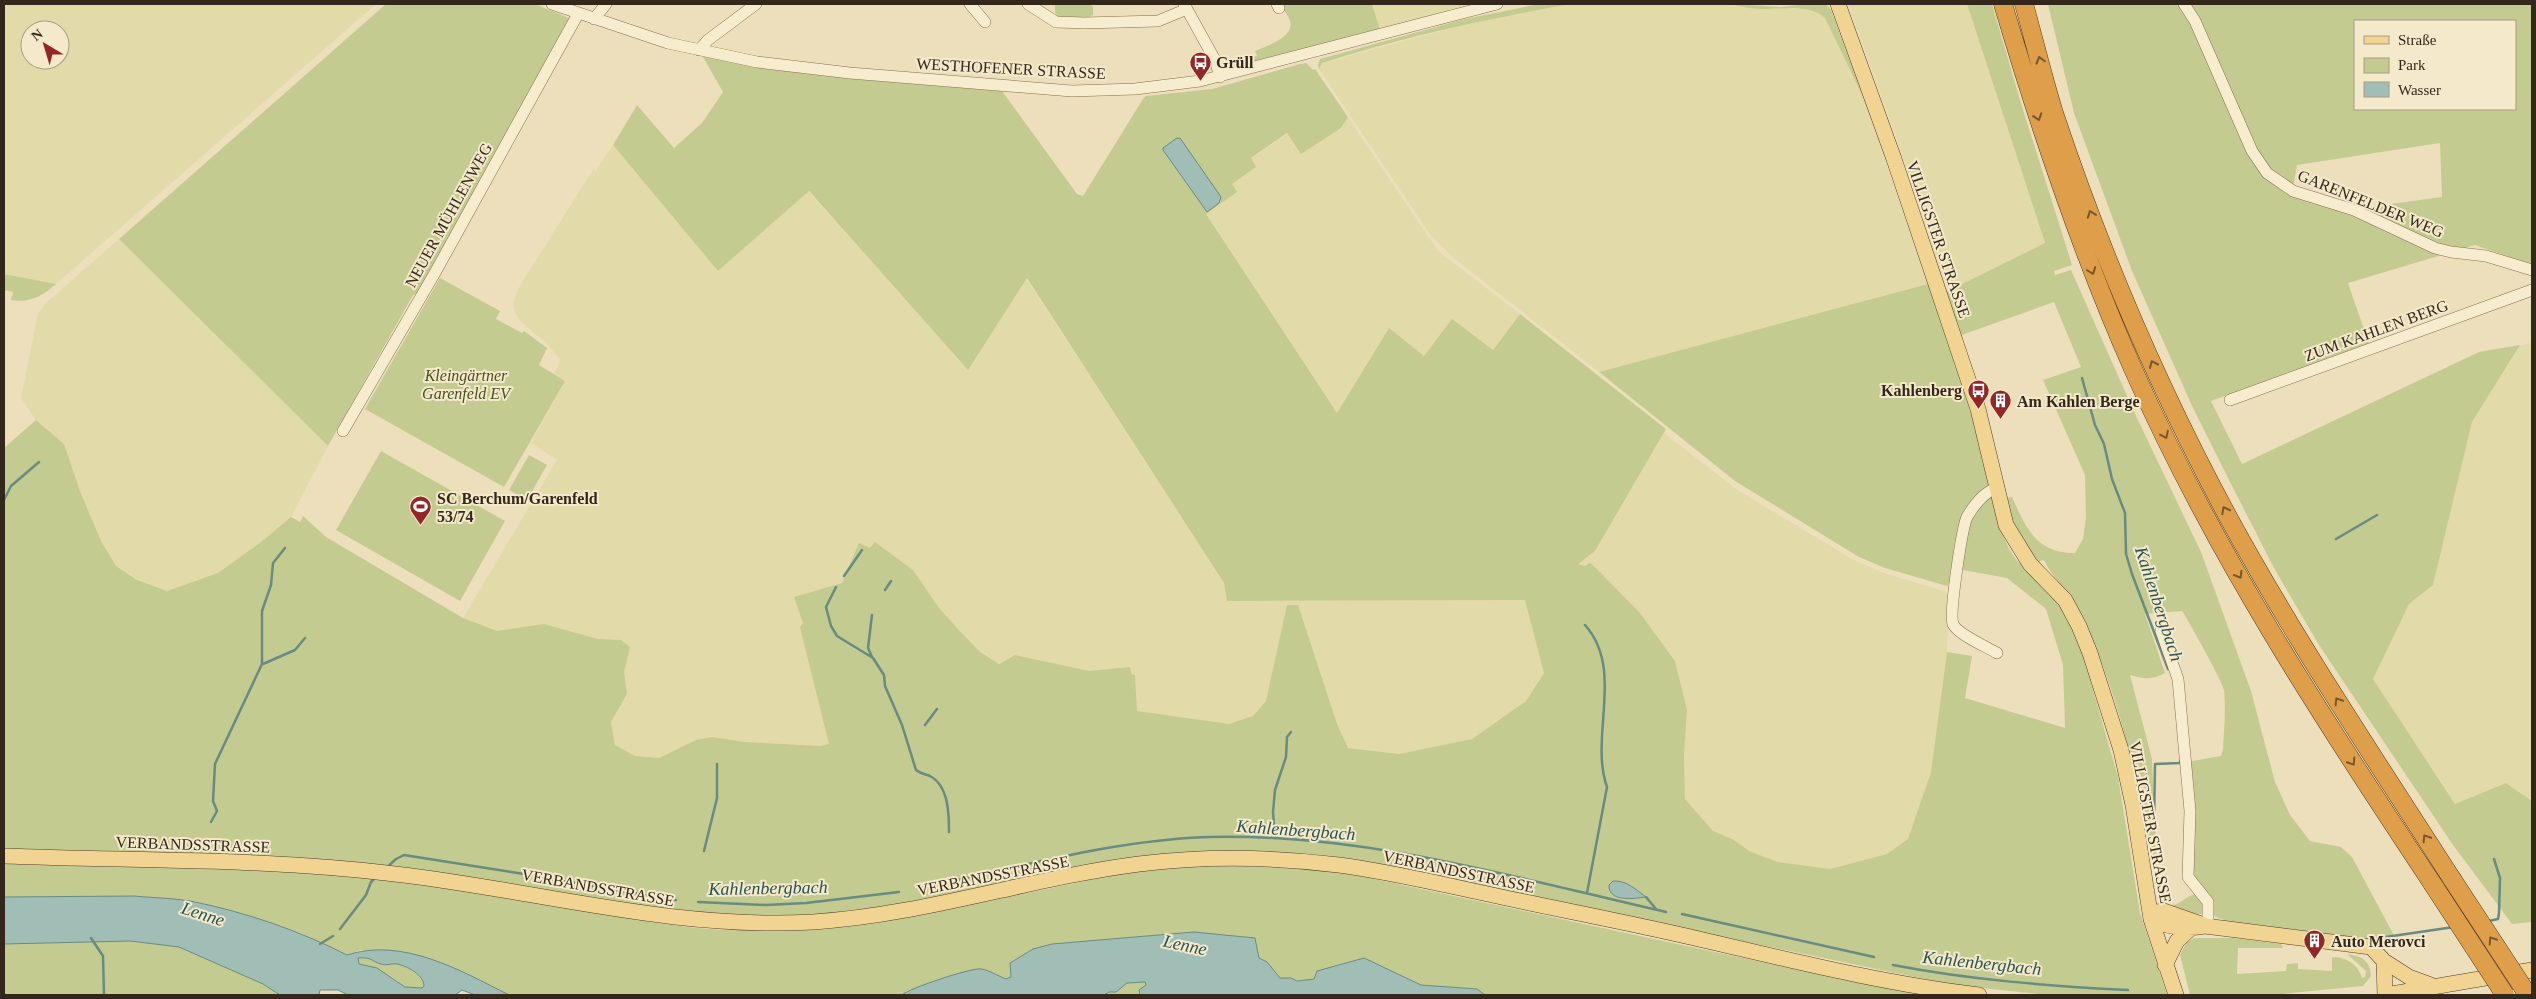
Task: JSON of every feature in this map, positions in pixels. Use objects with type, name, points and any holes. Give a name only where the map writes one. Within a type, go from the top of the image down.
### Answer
[{"type":"highway","points":[[2003,4],[2030,93],[2074,225],[2135,373],[2165,437],[2216,534],[2282,649],[2505,995]]},
{"type":"highway","points":[[2024,4],[2057,121],[2107,256],[2166,394],[2248,553],[2327,684],[2528,995]]},
{"type":"main road","name":"VILLIGSTER STRASSE","points":[[1838,4],[1889,144],[1965,368],[1986,438],[2006,526],[2013,540],[2030,564],[2064,600],[2079,626],[2090,653],[2121,750],[2133,804],[2150,916],[2169,926],[2201,927],[2371,947],[2384,962],[2409,977],[2433,986]]},
{"type":"main road","name":"VERBANDSSTRASSE","points":[[4,856],[285,864],[369,871],[495,887],[676,918],[725,922],[814,922],[908,910],[1136,864],[1236,859],[1340,865],[1426,881],[1892,981],[1979,995]]},
{"type":"main road","points":[[2150,916],[2176,995]]},
{"type":"main road","points":[[2165,965],[2177,940],[2201,927]]},
{"type":"main road","points":[[2384,962],[2386,995],[2532,970]]},
{"type":"street","name":"WESTHOFENER STRASSE","points":[[552,4],[578,14],[699,50],[757,62],[812,69],[1072,91],[1135,89],[1220,77],[1497,4]]},
{"type":"street","points":[[594,19],[606,4]]},
{"type":"street","points":[[699,50],[708,40],[756,4]]},
{"type":"street","points":[[970,4],[985,22]]},
{"type":"street","name":"GARENFELDER WEG","points":[[2184,4],[2195,21],[2252,151],[2267,172],[2293,190],[2354,210],[2435,248],[2486,256],[2532,270]]},
{"type":"street","points":[[1035,6],[1056,22],[1127,24],[1158,21],[1185,6],[1215,60],[1220,77]]},
{"type":"street","name":"NEUER MÜHLENWEG","points":[[343,431],[436,271],[578,14]]},
{"type":"street","name":"ZUM KAHLEN BERG","points":[[2230,400],[2532,290]]},
{"type":"street","points":[[1997,488],[1983,496],[1967,518],[1953,589],[1952,623],[1958,631],[1997,653]]},
{"type":"street","points":[[2161,631],[2178,679],[2190,811],[2188,878],[2208,902],[2201,927]]},
{"type":"shaded area","points":[[4,4],[376,4],[56,284],[4,274]]},
{"type":"shaded area","points":[[1372,4],[1470,4],[1380,30]]},
{"type":"shaded area","points":[[1570,4],[1730,4],[1759,9],[1808,9],[1818,12],[1825,18],[1864,99],[1928,284],[1599,372],[1455,259],[1431,236],[1319,69],[1322,63],[1421,36],[1498,17]]},
{"type":"shaded area","points":[[1848,4],[1967,4],[2045,244],[1946,292],[1899,145]]},
{"type":"shaded area","points":[[1348,117],[1438,251],[1520,314],[1493,350],[1452,320],[1424,356],[1389,329],[1337,413],[1205,213],[1236,192],[1231,184],[1251,159],[1288,133],[1301,153],[1341,128]]},
{"type":"shaded area","points":[[613,145],[718,271],[808,191],[968,370],[1026,278],[1224,583],[1227,601],[1526,600],[1544,673],[1526,701],[1472,739],[1400,754],[1348,748],[1226,725],[1137,714],[1134,675],[1090,672],[1015,655],[830,747],[645,766],[615,745],[611,722],[627,694],[544,624],[497,631],[463,618],[557,460],[531,443],[565,381],[554,374],[561,360],[545,342],[521,322],[515,313],[513,304],[518,289],[594,168],[595,172]]},
{"type":"shaded area","points":[[119,239],[328,446],[291,517],[261,542],[218,573],[167,591],[137,580],[116,566],[101,541],[80,491],[64,444],[36,420],[21,398],[38,313],[47,302]]},
{"type":"shaded area","points":[[2532,343],[2532,801],[2506,783],[2455,804],[2372,679],[2409,604],[2433,585],[2472,422],[2520,345]]},
{"type":"shaded area","points":[[1664,433],[1739,491],[1854,560],[1884,573],[1944,591],[1950,597],[1947,652],[1931,772],[1908,839],[1887,854],[1830,869],[1778,862],[1721,840],[1685,799],[1684,755],[1675,661],[1640,613],[1598,570],[1577,564],[1595,551]]},
{"type":"green space","points":[[386,4],[535,4],[569,18],[571,21],[419,292],[413,295],[328,446],[119,239]]},
{"type":"green space","points":[[1055,4],[1090,4],[1093,7],[1093,15],[1087,18],[1058,17],[1055,12]]},
{"type":"green space","points":[[1287,4],[1372,4],[1380,30],[1231,67],[1230,65],[1257,56],[1255,51],[1272,44],[1288,32],[1290,21],[1282,7]]},
{"type":"green space","points":[[1539,4],[1570,4],[1476,22],[1414,37],[1322,63],[1319,69],[1320,59],[1465,19]]},
{"type":"green space","points":[[1730,4],[1780,7],[1808,4],[1827,5],[1831,10],[1864,99],[1825,18],[1819,13],[1795,8],[1757,9]]},
{"type":"green space","points":[[1967,4],[1992,4],[2072,265],[2054,271],[2055,275],[2071,270],[2136,416],[2201,552],[2251,691],[2275,782],[2290,815],[2310,841],[2341,847],[2352,857],[2397,941],[2377,944],[2367,940],[2228,922],[2212,915],[2211,900],[2192,882],[2190,877],[2192,812],[2187,762],[2221,756],[2225,720],[2224,690],[2212,664],[2182,611],[2145,614],[2165,673],[2148,678],[2130,675],[2152,759],[2158,891],[2162,899],[2157,891],[2150,844],[2135,773],[2123,726],[2100,657],[2072,599],[2052,574],[2044,560],[2040,561],[2040,566],[2020,543],[2012,527],[2004,498],[2012,497],[2022,519],[2034,537],[2051,549],[2075,553],[2083,539],[2086,517],[2085,475],[2043,380],[2081,367],[2054,302],[1959,336],[1946,292],[2045,243]]},
{"type":"green space","points":[[2048,4],[2180,4],[2258,154],[2191,4],[2532,4],[2532,265],[2475,245],[2348,283],[2369,344],[2211,401],[2242,464],[2479,352],[2520,345],[2472,422],[2433,585],[2409,604],[2373,679],[2455,804],[2506,783],[2532,801],[2532,922],[2512,924],[2453,845],[2319,645],[2274,568],[2193,408],[2132,271],[2074,113]],"holes":[[[2440,143],[2442,197],[2346,210],[2292,193],[2297,165]]]},
{"type":"green space","points":[[699,50],[999,87],[1077,194],[1083,196],[1146,96],[1212,89],[1306,63],[1313,70],[1315,69],[1348,117],[1341,128],[1301,154],[1287,133],[1251,158],[1256,167],[1232,184],[1237,192],[1206,214],[1337,413],[1389,328],[1424,356],[1452,319],[1493,350],[1520,314],[1666,429],[1595,551],[1578,564],[1585,566],[1590,563],[1598,570],[1640,613],[1675,661],[1687,710],[1684,755],[1685,799],[1713,831],[1734,840],[1749,851],[1778,862],[1830,869],[1887,854],[1908,839],[1931,772],[1947,652],[1972,656],[1965,698],[2065,728],[2063,665],[2046,609],[2007,578],[1958,569],[1947,586],[1885,568],[1859,557],[1735,481],[1599,372],[1928,284],[1980,440],[2001,531],[2017,561],[2047,586],[2058,599],[2080,645],[2118,777],[2140,913],[2167,995],[2048,995],[1953,985],[1343,858],[1289,854],[1188,853],[1135,857],[911,902],[818,915],[643,920],[710,929],[744,931],[812,929],[880,922],[1139,870],[1215,865],[1266,867],[1342,872],[1785,967],[1938,995],[1485,995],[1477,989],[1421,985],[1364,958],[1317,971],[1314,979],[1301,980],[1280,978],[1267,962],[1259,958],[1255,938],[1194,932],[1052,944],[1033,949],[1010,963],[1011,977],[1006,979],[980,971],[963,972],[936,983],[909,990],[902,995],[509,995],[478,979],[361,950],[347,955],[300,933],[194,901],[90,941],[130,941],[179,947],[263,984],[280,995],[4,995],[4,448],[36,420],[64,444],[80,491],[101,541],[116,566],[137,580],[167,591],[218,573],[261,542],[291,517],[300,522],[303,516],[326,537],[463,618],[497,631],[544,624],[598,639],[621,640],[630,647],[624,672],[627,694],[611,722],[615,745],[635,756],[659,758],[696,740],[712,737],[744,742],[820,746],[829,744],[800,627],[803,623],[794,597],[842,583],[859,543],[870,548],[875,542],[913,570],[939,608],[980,652],[999,664],[1015,655],[1089,671],[1130,667],[1131,674],[1135,675],[1137,711],[1229,724],[1253,716],[1266,701],[1287,605],[1298,605],[1337,724],[1348,748],[1399,754],[1472,739],[1526,701],[1544,673],[1525,600],[1227,601],[1224,583],[1027,278],[968,370],[809,191],[718,271],[613,145],[637,105],[674,148],[702,123],[723,92]]},
{"type":"green space","points":[[4,274],[56,284],[36,298],[18,301],[11,300],[13,292],[4,290]]},
{"type":"green space","name":"Kleingärtner Garenfeld EV","points":[[440,278],[500,311],[496,319],[522,333],[524,331],[547,348],[539,365],[565,381],[504,487],[365,409]]},
{"type":"green space","name":"SC Berchum/Garenfeld 53/74","points":[[381,451],[505,521],[460,601],[336,530]]},
{"type":"green space","points":[[529,455],[547,465],[527,500],[509,490]]},
{"type":"green space","points":[[2198,894],[2204,901],[2206,908],[2201,914],[2188,914],[2168,904],[2173,905]]},
{"type":"green space","points":[[2195,938],[2234,938],[2281,944],[2283,948],[2238,948],[2237,974],[2286,971],[2287,964],[2298,963],[2298,969],[2332,971],[2332,957],[2342,958],[2351,962],[2358,969],[2362,978],[2365,977],[2366,971],[2347,954],[2364,960],[2369,966],[2371,976],[2363,986],[2272,995],[2190,995],[2180,955],[2187,942]]},
{"type":"green space","points":[[358,958],[369,959],[383,965],[401,965],[418,975],[424,986],[422,988],[405,987],[390,976],[359,964]]},
{"type":"green space","points":[[1145,982],[1146,985],[1140,995],[1104,995],[1109,992],[1116,992],[1127,983]]},
{"type":"water","points":[[1177,138],[1180,138],[1221,197],[1219,203],[1207,212],[1163,150],[1163,148]]},
{"type":"water","points":[[1613,881],[1626,884],[1646,897],[1628,899],[1617,897],[1610,890],[1609,885]]},
{"type":"water","name":"Lenne","points":[[134,896],[195,902],[273,924],[311,938],[347,955],[389,950],[410,953],[451,967],[509,995],[475,995],[462,990],[455,995],[348,995],[338,990],[320,990],[319,995],[280,995],[263,984],[179,947],[130,941],[4,944],[4,897]],"holes":[[[358,958],[383,965],[401,965],[418,975],[424,986],[422,988],[405,987],[377,968],[359,964]]]},
{"type":"water","name":"Lenne","points":[[1194,932],[1255,938],[1259,958],[1267,962],[1280,978],[1291,978],[1297,981],[1314,979],[1317,971],[1364,958],[1421,985],[1477,989],[1485,995],[1140,995],[1139,990],[1146,985],[1145,982],[1127,983],[1116,992],[1109,992],[1104,995],[902,995],[927,984],[976,969],[987,971],[1006,979],[1011,977],[1010,963],[1033,949],[1052,944]]},
{"type":"waterway","name":"Kahlenbergbach","points":[[2082,378],[2095,425],[2104,444],[2112,479],[2125,513],[2126,554],[2168,669]]},
{"type":"waterway","points":[[4,500],[11,486],[39,462]]},
{"type":"waterway","points":[[2336,539],[2377,515]]},
{"type":"waterway","points":[[211,822],[217,811],[213,801],[215,764],[262,664],[262,611],[271,585],[273,563],[285,548]]},
{"type":"waterway","points":[[844,576],[862,550]]},
{"type":"waterway","points":[[885,590],[891,581]]},
{"type":"waterway","points":[[836,587],[826,607],[831,626],[837,636],[873,658],[884,675],[885,686],[902,725],[916,770],[936,781],[947,801],[949,832]]},
{"type":"waterway","points":[[872,615],[868,648],[872,657]]},
{"type":"waterway","points":[[1585,625],[1597,643],[1603,662],[1605,683],[1602,746],[1603,767],[1607,787],[1587,893]]},
{"type":"waterway","points":[[263,664],[295,650],[305,638]]},
{"type":"waterway","points":[[925,725],[937,709]]},
{"type":"waterway","points":[[1275,839],[1273,812],[1275,790],[1286,757],[1287,737],[1291,732]]},
{"type":"waterway","name":"Kahlenbergbach","points":[[2154,831],[2155,764],[2180,763],[2180,761]]},
{"type":"waterway","points":[[704,851],[717,798],[717,764]]},
{"type":"waterway","name":"Kahlenbergbach","points":[[921,888],[1064,856],[1136,843],[1209,837],[1267,838],[1325,842],[1440,860],[1666,912]]},
{"type":"waterway","name":"Kahlenbergbach","points":[[386,868],[404,855],[524,874]]},
{"type":"waterway","points":[[2489,921],[2498,919],[2499,913],[2500,878],[2494,859]]},
{"type":"waterway","name":"Kahlenbergbach","points":[[534,876],[676,900]]},
{"type":"waterway","name":"Kahlenbergbach","points":[[340,929],[366,895],[371,882],[375,878]]},
{"type":"waterway","name":"Kahlenbergbach","points":[[698,902],[766,905],[806,903],[899,892]]},
{"type":"waterway","points":[[1646,897],[1656,909]]},
{"type":"waterway","name":"Kahlenbergbach","points":[[1682,914],[1874,957]]},
{"type":"waterway","points":[[2372,939],[2454,927]]},
{"type":"waterway","name":"Kahlenbergbach","points":[[320,944],[333,936]]},
{"type":"waterway","points":[[91,938],[103,956],[104,995]]},
{"type":"waterway","name":"Kahlenbergbach","points":[[1893,965],[2010,982],[2128,990]]},
{"type":"place","name":"Grüll","points":[[1200,81]]},
{"type":"place","name":"Kahlenberg","points":[[1978,409]]},
{"type":"place","name":"Am Kahlen Berge","points":[[2001,420]]},
{"type":"place","name":"SC Berchum/Garenfeld 53/74","points":[[421,526]]},
{"type":"place","name":"Auto Merovci","points":[[2315,960]]}]
